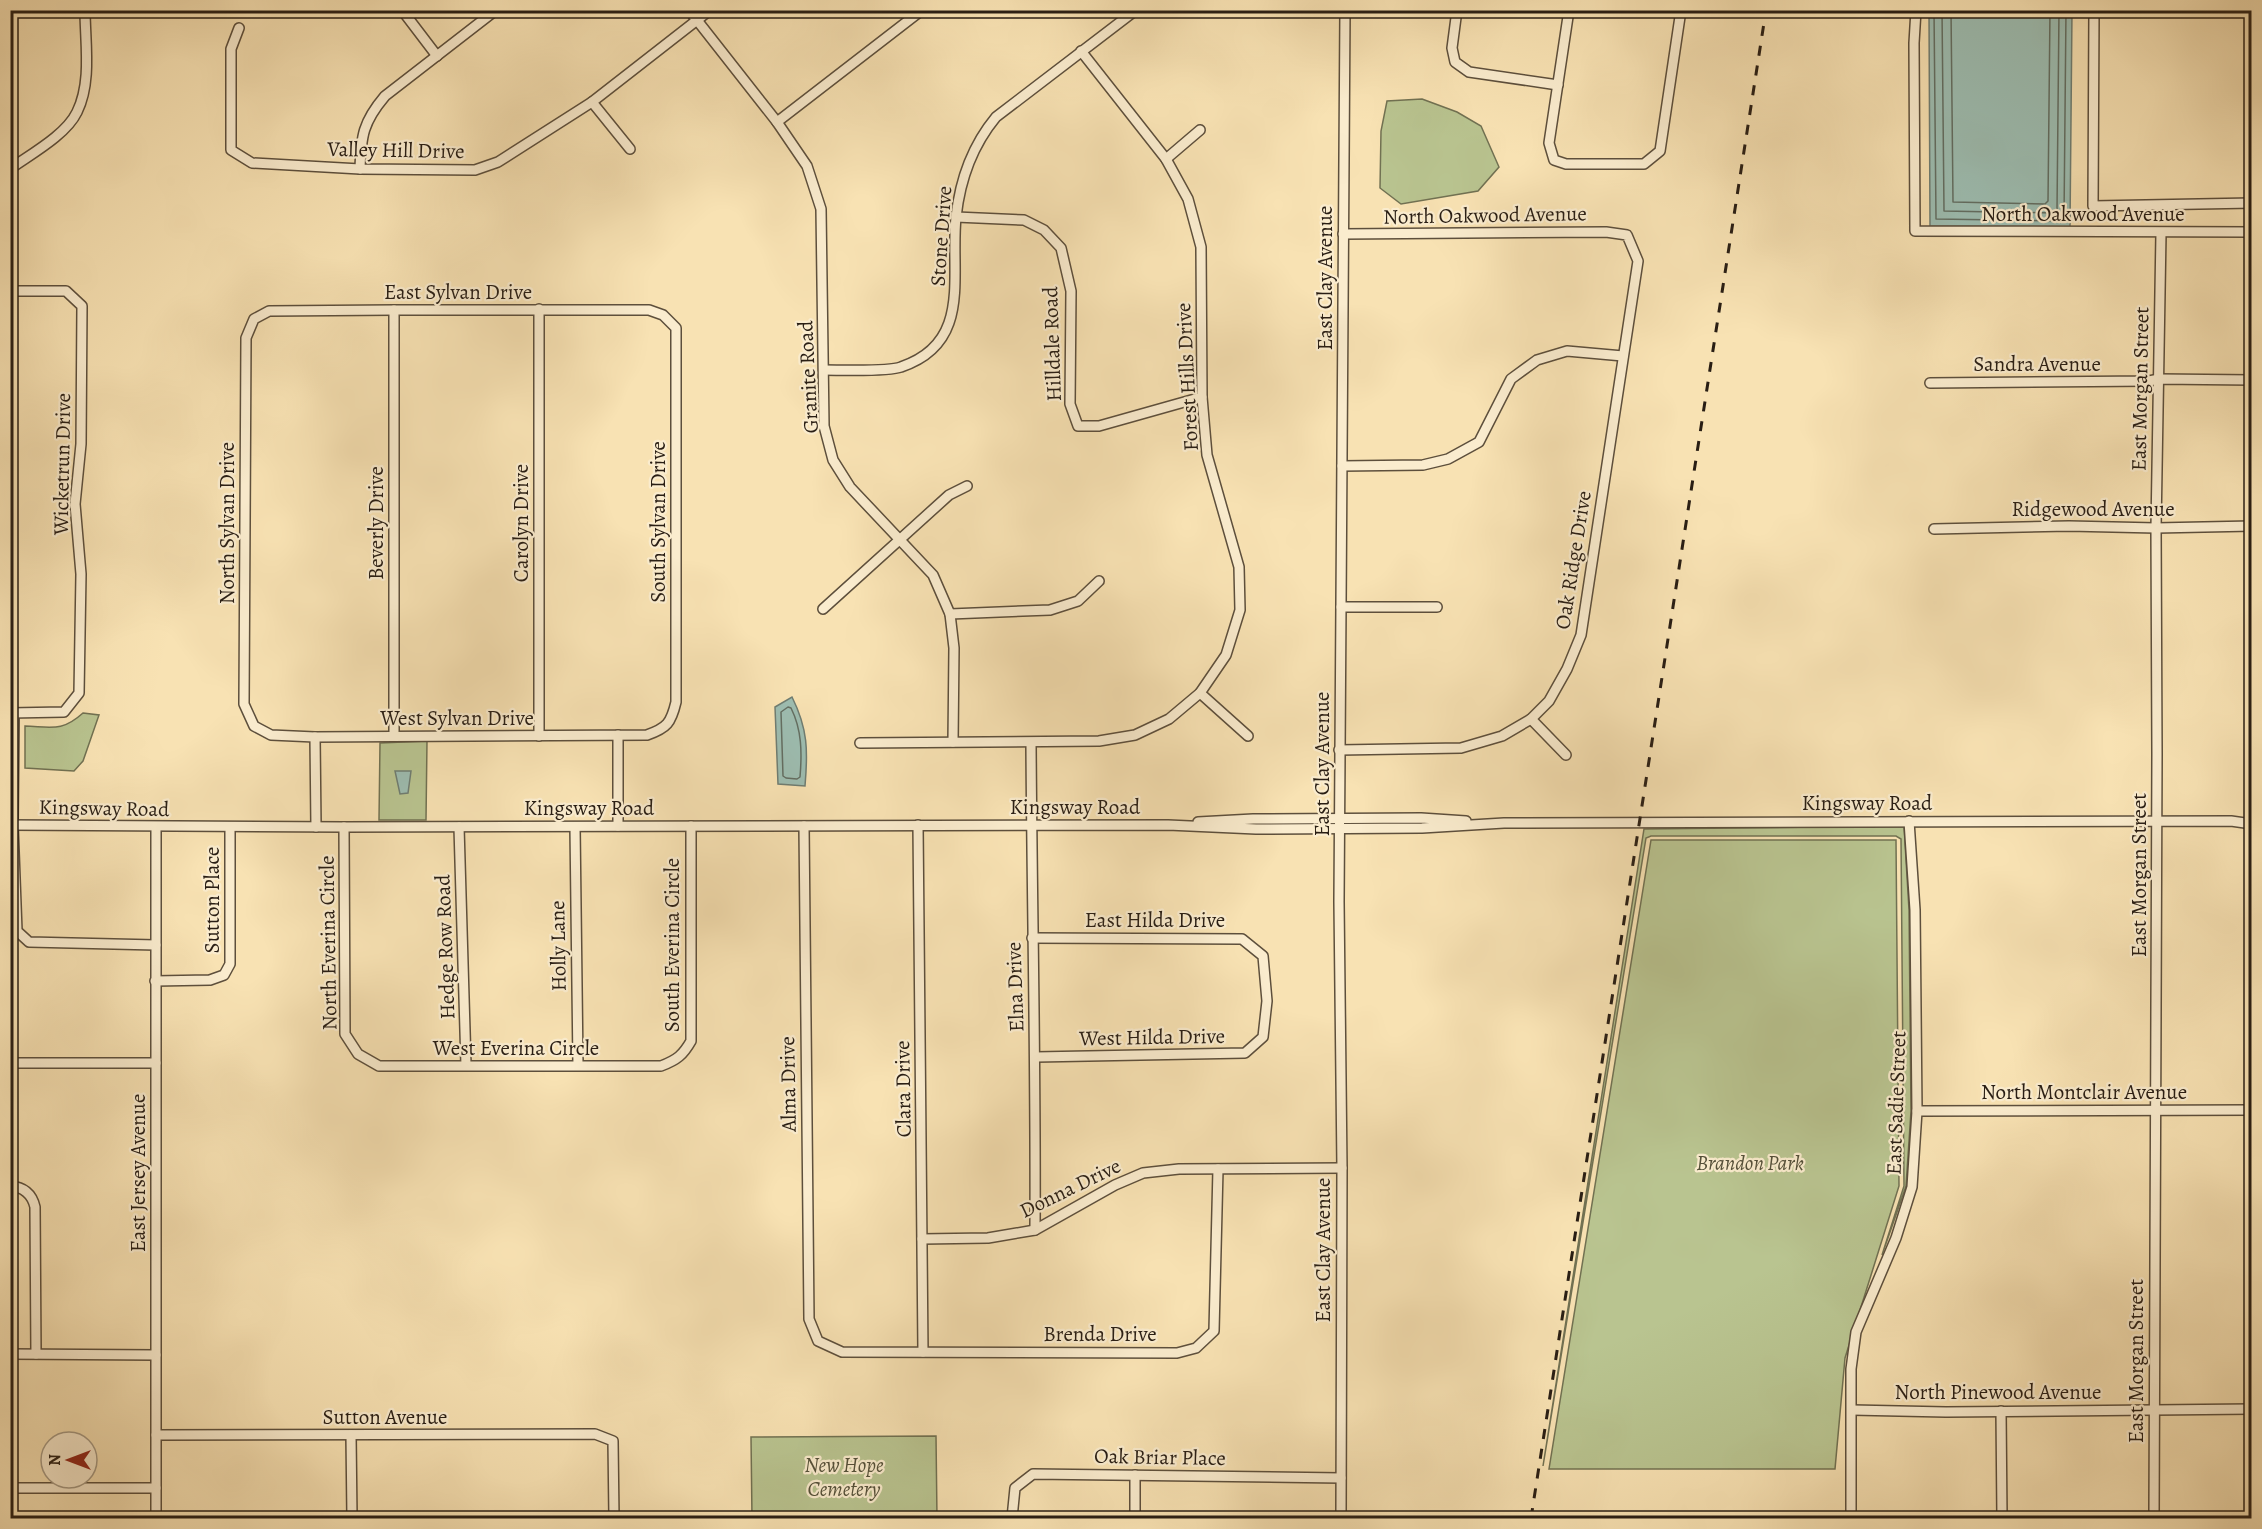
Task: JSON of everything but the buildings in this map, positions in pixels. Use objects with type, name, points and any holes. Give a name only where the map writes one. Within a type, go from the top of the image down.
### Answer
[{"type":"street","points":[[10,169],[58,135],[77,112],[86,82],[85,10]]},
{"type":"street","points":[[402,10],[437,56]]},
{"type":"street","points":[[360,169],[361,138],[373,110],[385,96],[496,10]]},
{"type":"street","name":"Granite Road","points":[[689,10],[777,122],[807,166],[821,209],[824,426],[833,460],[850,487],[933,575],[950,614],[954,648],[953,742]]},
{"type":"street","name":"Valley Hill Drive","points":[[239,28],[231,49],[231,150],[252,163],[360,169],[476,170],[498,162],[592,102],[710,10]]},
{"type":"street","points":[[777,122],[922,10]]},
{"type":"street","name":"Stone Drive","points":[[824,370],[900,368],[926,356],[945,335],[954,308],[956,217],[964,171],[987,128],[996,117],[1136,10]]},
{"type":"street","name":"East Clay Avenue","points":[[1341,1518],[1342,1168],[1339,824],[1345,10]]},
{"type":"street","points":[[1457,10],[1452,48],[1455,62],[1469,72],[1558,85]]},
{"type":"street","points":[[1569,10],[1549,143],[1554,160],[1566,164],[1644,164],[1660,152],[1680,10]]},
{"type":"street","name":"North Oakwood Avenue","points":[[1916,10],[1914,43],[1915,231],[2252,232]]},
{"type":"street","points":[[2094,10],[2093,206],[2252,203]]},
{"type":"street","name":"Forest Hills Drive","points":[[860,743],[1031,743],[1099,741],[1135,735],[1169,719],[1200,693],[1226,655],[1240,610],[1239,567],[1207,455],[1202,397],[1201,247],[1188,199],[1166,159],[1082,51]]},
{"type":"street","points":[[592,102],[630,149]]},
{"type":"street","points":[[1166,159],[1200,130]]},
{"type":"street","name":"Hilldale Road","points":[[956,217],[1024,220],[1044,230],[1061,248],[1071,291],[1070,404],[1078,426],[1099,426],[1202,397]]},
{"type":"street","name":"North Oakwood Avenue","points":[[1343,234],[1606,232],[1627,235]]},
{"type":"street","name":"East Morgan Street","points":[[2154,1518],[2156,528],[2161,233]]},
{"type":"street","name":"Oak Ridge Drive","points":[[1340,750],[1461,748],[1502,736],[1531,718],[1549,701],[1567,669],[1581,635],[1638,261],[1627,235]]},
{"type":"street","name":"Wicketrun Drive","points":[[10,291],[66,291],[82,306],[81,444],[75,504],[81,574],[79,693],[64,712],[12,713]]},
{"type":"street","name":"Carolyn Drive","points":[[539,309],[539,736]]},
{"type":"street","name":"Beverly Drive","points":[[394,310],[394,736]]},
{"type":"street","name":"East Sylvan Drive","points":[[254,319],[269,311],[649,310],[663,315]]},
{"type":"street","name":"South Sylvan Drive","points":[[662,729],[672,718],[676,702],[676,328],[663,315]]},
{"type":"street","name":"North Sylvan Drive","points":[[254,319],[246,338],[244,704],[254,726]]},
{"type":"street","points":[[1342,466],[1423,465],[1448,459],[1479,442],[1510,379],[1537,360],[1567,351],[1623,356]]},
{"type":"street","name":"Sandra Avenue","points":[[1930,383],[2149,381],[2159,379],[2252,380]]},
{"type":"street","points":[[823,609],[949,495],[967,486]]},
{"type":"street","name":"Ridgewood Avenue","points":[[1934,529],[2252,526]]},
{"type":"street","points":[[950,614],[1050,610],[1078,601],[1099,581]]},
{"type":"street","points":[[1341,607],[1437,607]]},
{"type":"street","points":[[1200,693],[1248,736]]},
{"type":"street","points":[[12,713],[12,825],[17,931],[29,942],[156,945]]},
{"type":"street","points":[[1531,718],[1566,755]]},
{"type":"street","name":"West Sylvan Drive","points":[[254,726],[271,735],[315,737],[647,735],[662,729]]},
{"type":"street","points":[[618,735],[618,826]]},
{"type":"street","points":[[315,737],[316,827]]},
{"type":"street","name":"Elna Drive","points":[[1031,743],[1032,938],[1036,1057],[1035,1230]]},
{"type":"street","name":"Kingsway Road","points":[[2231,821],[2252,817]]},
{"type":"street","name":"Kingsway Road","points":[[12,825],[156,827],[1168,825],[1253,819],[1339,824],[1421,818],[1504,824],[1909,821],[2231,821],[2252,824]]},
{"type":"street","name":"East Sadie Street","points":[[1851,1518],[1851,1369],[1856,1332],[1896,1238],[1912,1187],[1917,1112],[1915,910],[1909,821]]},
{"type":"street","name":"Clara Drive","points":[[918,825],[923,1352]]},
{"type":"street","name":"South Everina Circle","points":[[677,1060],[691,1041],[691,826]]},
{"type":"street","name":"Alma Drive","points":[[804,826],[809,1319],[818,1341]]},
{"type":"street","name":"East Jersey Avenue","points":[[156,827],[156,1518]]},
{"type":"street","name":"Sutton Place","points":[[155,981],[210,980],[224,975],[230,964],[230,827]]},
{"type":"street","name":"North Everina Circle","points":[[344,827],[345,1034],[358,1054]]},
{"type":"street","name":"Hedge Row Road","points":[[459,827],[466,1065]]},
{"type":"street","name":"Holly Lane","points":[[575,827],[578,1065]]},
{"type":"street","name":"East Hilda Drive","points":[[1032,938],[1242,939],[1263,956],[1267,1001]]},
{"type":"street","name":"West Hilda Drive","points":[[1036,1057],[1245,1053],[1263,1037],[1267,1001]]},
{"type":"street","name":"West Everina Circle","points":[[358,1054],[379,1066],[661,1066],[677,1060]]},
{"type":"street","points":[[10,1063],[156,1063]]},
{"type":"street","name":"North Montclair Avenue","points":[[1917,1112],[2252,1110]]},
{"type":"street","name":"Donna Drive","points":[[922,1239],[988,1238],[1035,1230],[1115,1185],[1143,1173],[1179,1169],[1342,1168]]},
{"type":"street","name":"Brenda Drive","points":[[818,1341],[842,1352],[1177,1353],[1196,1348],[1214,1331],[1218,1169]]},
{"type":"street","points":[[10,1186],[29,1193],[35,1207],[36,1354]]},
{"type":"street","points":[[10,1354],[156,1355]]},
{"type":"street","name":"North Pinewood Avenue","points":[[1852,1410],[1946,1412],[2252,1408]]},
{"type":"street","points":[[2001,1411],[2002,1518]]},
{"type":"street","name":"Sutton Avenue","points":[[156,1435],[595,1434],[613,1441],[614,1518]]},
{"type":"street","points":[[351,1435],[352,1518]]},
{"type":"street","name":"Oak Briar Place","points":[[1012,1518],[1015,1488],[1033,1474],[1341,1478]]},
{"type":"street","points":[[1135,1475],[1135,1518]]},
{"type":"street","points":[[10,1488],[156,1488]]},
{"type":"green space","points":[[1422,99],[1457,112],[1481,126],[1499,167],[1478,191],[1401,204],[1380,188],[1381,131],[1387,101]]},
{"type":"green space","points":[[83,713],[99,715],[83,761],[74,771],[25,768],[25,726],[63,726]]},
{"type":"green space","points":[[427,741],[426,820],[379,820],[380,743]]},
{"type":"green space","points":[[1904,826],[1909,910],[1911,1111],[1906,1186],[1882,1255],[1904,1186],[1901,839],[1896,836],[1651,836],[1646,838],[1543,1466],[1644,829]]},
{"type":"green space","name":"Brandon Park","points":[[1651,840],[1896,840],[1899,1186],[1845,1358],[1835,1469],[1549,1469]]},
{"type":"green space","name":"New Hope Cemetery","points":[[936,1436],[937,1518],[752,1518],[751,1437]]},
{"type":"water","points":[[1929,11],[2072,11],[2070,227],[1930,226]]},
{"type":"water","points":[[792,697],[806,740],[805,786],[778,784],[775,707]]},
{"type":"water","points":[[395,771],[411,771],[408,793],[400,794]]},
{"type":"railway","points":[[1531,1518],[1766,10]]}]
